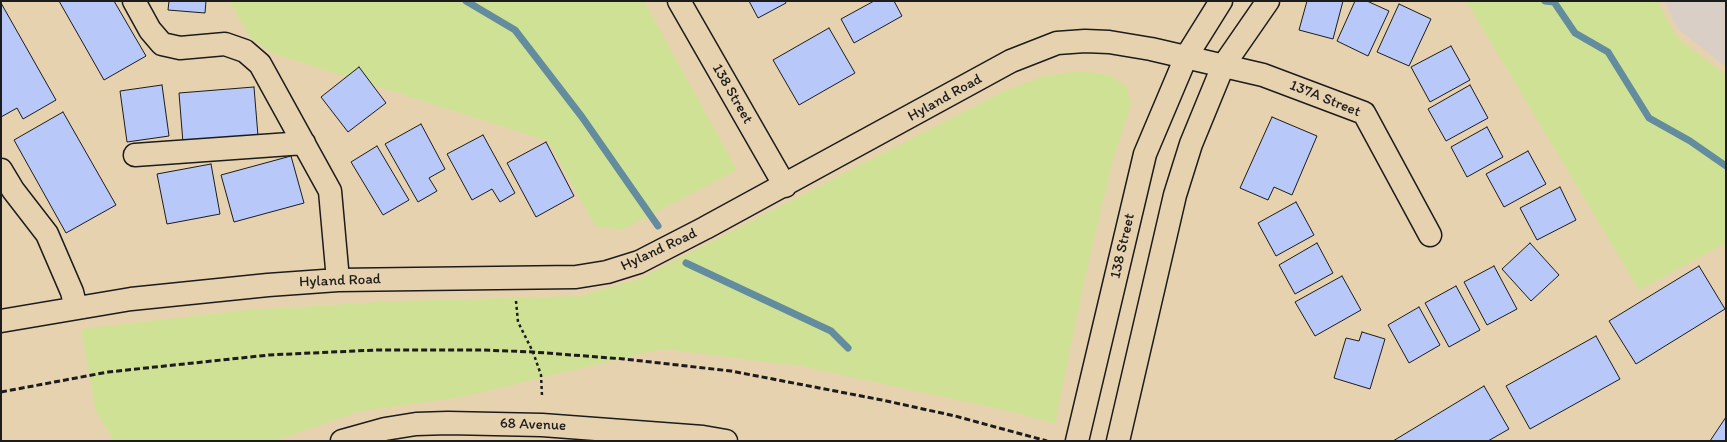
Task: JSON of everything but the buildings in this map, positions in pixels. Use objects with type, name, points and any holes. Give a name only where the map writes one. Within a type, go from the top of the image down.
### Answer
[{"type":"street","points":[[134,1],[150,30],[162,44],[180,48],[224,44],[245,51],[260,64],[330,191],[338,280]]},
{"type":"street","name":"138 Street","points":[[680,1],[785,186]]},
{"type":"street","points":[[1186,57],[1221,1]]},
{"type":"street","points":[[1118,441],[1175,195],[1191,144],[1223,66],[1268,1]]},
{"type":"street","name":"Hyland Road","points":[[1,321],[76,308],[197,291],[338,280],[576,277],[607,272],[639,262],[785,186],[1011,61],[1057,44],[1085,41],[1109,42],[1223,66]]},
{"type":"street","name":"138 Street","points":[[1077,441],[1145,154],[1186,57]]},
{"type":"street","name":"137A Street","points":[[1223,66],[1262,75],[1364,113],[1430,235]]},
{"type":"street","points":[[135,155],[304,143]]},
{"type":"street","points":[[1,170],[7,196],[47,234],[72,292],[76,308]]},
{"type":"street","name":"68 Avenue","points":[[342,441],[385,429],[416,424],[448,423],[542,425],[703,437],[726,441]]},
{"type":"path","points":[[516,294],[518,322],[533,352],[541,375],[542,396]]},
{"type":"shaded area","points":[[1664,1],[1726,1],[1726,67],[1678,29]]},
{"type":"green space","points":[[229,1],[644,1],[737,170],[622,230],[595,226],[548,141],[272,53],[250,37]]},
{"type":"green space","points":[[1459,1],[1657,1],[1677,37],[1726,75],[1726,243],[1639,290],[1468,4]]},
{"type":"green space","points":[[1080,71],[1110,75],[1127,87],[1131,105],[1113,160],[1085,277],[1055,424],[1013,412],[800,366],[662,349],[462,397],[361,411],[274,441],[114,441],[96,411],[81,329],[246,310],[397,301],[579,296],[639,279],[1004,91],[1044,76]]},
{"type":"waterway","points":[[466,1],[515,30],[582,117],[658,226]]},
{"type":"waterway","points":[[1545,1],[1554,2],[1575,33],[1608,52],[1649,118],[1690,141],[1726,166]]},
{"type":"waterway","points":[[686,263],[831,331],[848,348]]},
{"type":"railway","points":[[1,392],[108,372],[269,355],[377,350],[483,350],[533,352],[624,359],[731,371],[882,400],[955,416],[1047,441]]}]
